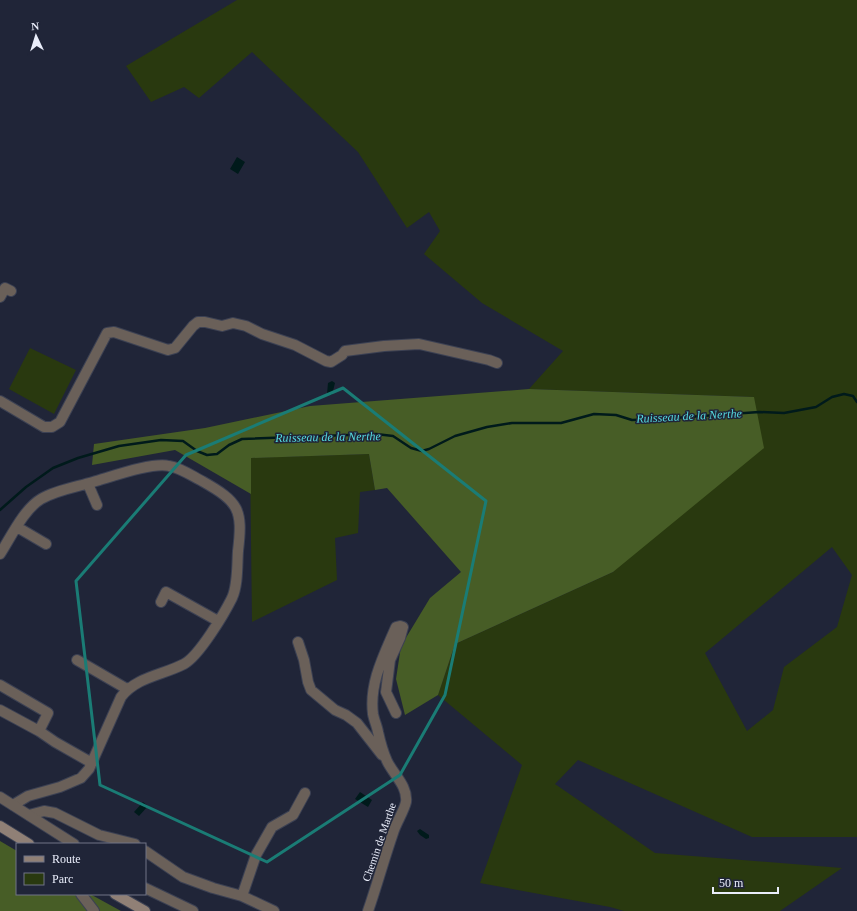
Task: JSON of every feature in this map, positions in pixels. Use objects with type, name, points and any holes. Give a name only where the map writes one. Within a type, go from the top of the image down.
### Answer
[{"type":"main road","points":[[0,826],[28,843]]},
{"type":"main road","points":[[117,895],[145,911]]},
{"type":"street","points":[[0,297],[5,288],[11,291]]},
{"type":"street","points":[[0,401],[44,427],[52,427],[60,422],[106,333],[114,332],[168,350],[175,348],[198,322],[222,326],[233,323],[246,326],[262,334],[295,345],[326,361],[331,362],[342,355],[345,351],[419,344],[497,363]]},
{"type":"street","points":[[0,554],[29,510],[40,499],[52,494],[154,466],[169,466],[189,474],[219,491],[230,499],[238,512],[241,527],[235,590],[218,621],[194,656],[184,664],[137,683],[127,689],[121,697],[89,769],[81,778],[60,787],[28,796],[13,805]]},
{"type":"street","points":[[88,484],[97,505]]},
{"type":"street","points":[[17,527],[46,544]]},
{"type":"street","points":[[161,602],[166,592],[218,621]]},
{"type":"street","name":"Chemin de Marthe","points":[[368,911],[377,887],[393,832],[406,801],[404,786],[387,761],[373,715],[372,693],[382,660],[396,627],[400,626],[403,627],[400,638],[390,660],[386,692],[396,713]]},
{"type":"street","points":[[298,642],[311,690],[335,710],[346,715],[357,723],[387,761]]},
{"type":"street","points":[[77,660],[127,689]]},
{"type":"street","points":[[0,685],[48,713],[39,730]]},
{"type":"street","points":[[0,710],[39,730],[55,742],[92,763]]},
{"type":"street","points":[[242,896],[256,854],[272,828],[293,815],[306,793]]},
{"type":"street","points":[[0,797],[72,843]]},
{"type":"street","points":[[29,815],[44,811],[55,812],[99,835],[130,843]]},
{"type":"street","points":[[146,852],[183,877],[213,888],[242,896],[274,911]]},
{"type":"street","points":[[146,888],[193,911]]},
{"type":"street","points":[[82,895],[94,911]]},
{"type":"highlighted area","points":[[343,388],[486,501],[445,695],[400,775],[267,862],[100,785],[76,581],[186,455]]},
{"type":"green space","points":[[237,0],[857,0],[857,837],[752,837],[578,760],[555,784],[655,853],[842,868],[780,911],[624,911],[610,907],[480,883],[522,765],[438,695],[455,644],[613,572],[754,397],[529,389],[563,351],[482,303],[424,254],[440,231],[429,212],[407,228],[358,152],[252,52],[199,98],[184,87],[151,102],[126,66]],"holes":[[[832,547],[852,575],[837,627],[784,667],[773,710],[747,731],[705,653]]]},
{"type":"green space","points":[[30,348],[76,370],[54,414],[9,389]]},
{"type":"green space","points":[[529,389],[754,397],[764,448],[613,572],[455,644],[438,695],[405,715],[396,679],[401,646],[430,598],[461,572],[387,488],[375,490],[369,454],[251,458],[251,494],[175,450],[92,465],[94,444],[205,428],[310,406]]},
{"type":"green space","points":[[369,454],[375,490],[360,492],[358,533],[335,538],[337,580],[252,622],[250,458]]},
{"type":"green space","points":[[0,841],[16,850],[16,895],[92,895],[121,911],[0,911]]},
{"type":"shaded area","points":[[237,157],[245,162],[238,174],[230,169]]},
{"type":"shaded area","points":[[332,381],[335,383],[332,395],[327,394],[328,383]]},
{"type":"shaded area","points":[[360,792],[372,800],[368,807],[355,799]]},
{"type":"shaded area","points":[[143,802],[148,806],[139,816],[134,812]]},
{"type":"shaded area","points":[[420,829],[429,835],[429,838],[426,839],[420,835],[417,831]]},
{"type":"waterway","name":"Ruisseau de la Nerthe","points":[[0,510],[26,487],[53,468],[78,458],[119,446],[161,440],[183,441],[197,451],[207,455],[217,454],[229,445],[242,439],[376,434],[393,436],[411,448],[422,451],[455,436],[487,427],[512,423],[561,423],[594,414],[616,415],[632,420],[759,412],[784,413],[816,407],[832,397],[844,394],[853,396],[857,402]]}]
